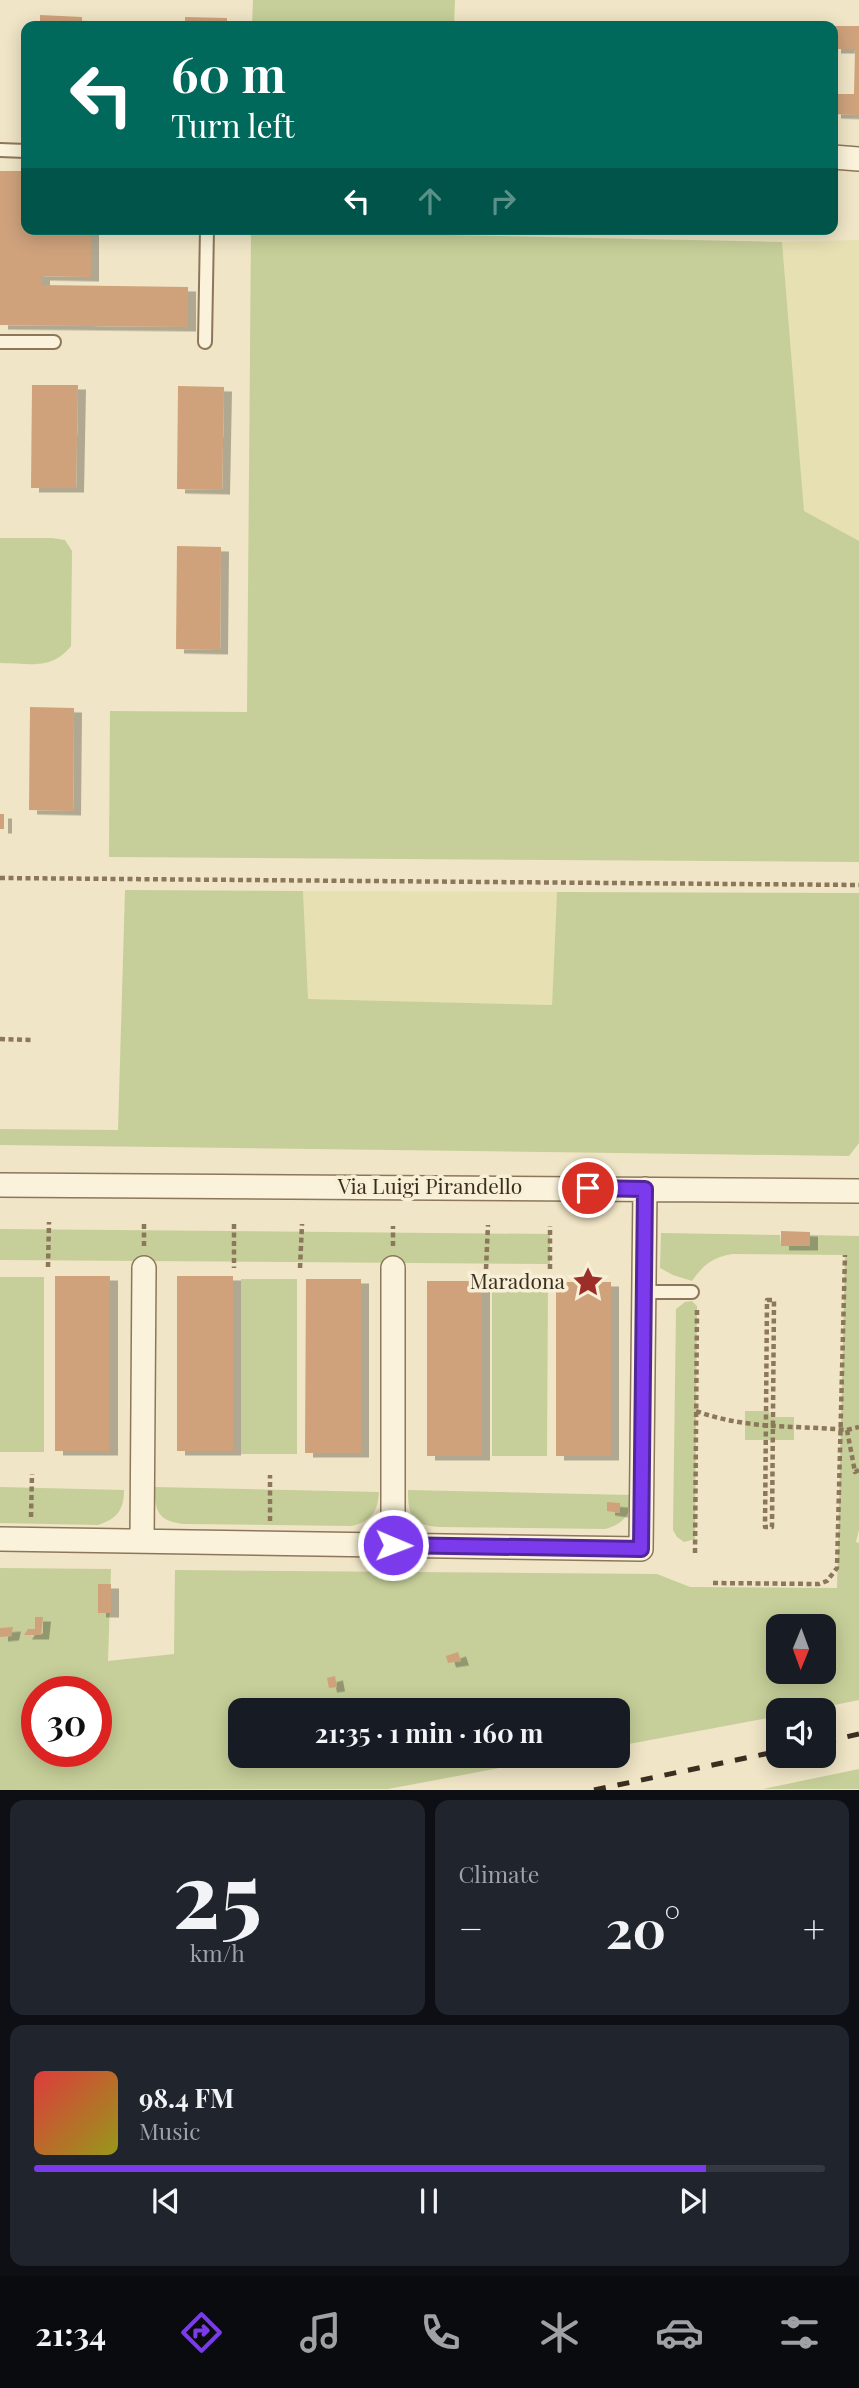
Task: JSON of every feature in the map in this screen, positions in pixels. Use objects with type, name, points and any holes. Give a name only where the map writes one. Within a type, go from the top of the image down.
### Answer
[{"type":"street","points":[[838,157],[859,159]]},
{"type":"street","name":"Via Luigi Pirandello","points":[[0,1185],[859,1191]]},
{"type":"street","points":[[0,1539],[641,1549],[645,1189]]},
{"type":"street","points":[[142,1541],[144,1268]]},
{"type":"street","points":[[393,1268],[393,1545]]},
{"type":"lane","points":[[0,150],[21,151]]},
{"type":"lane","points":[[205,342],[207,235]]},
{"type":"lane","points":[[0,342],[54,342]]},
{"type":"lane","points":[[644,1292],[692,1292]]},
{"type":"path","points":[[0,878],[859,885]]},
{"type":"path","points":[[0,1039],[32,1040]]},
{"type":"path","points":[[48,1267],[49,1222]]},
{"type":"path","points":[[234,1224],[234,1268]]},
{"type":"path","points":[[300,1268],[302,1224]]},
{"type":"path","points":[[486,1269],[488,1226]]},
{"type":"path","points":[[550,1226],[550,1269]]},
{"type":"path","points":[[713,1583],[819,1584],[833,1576],[838,1568],[844,1430],[845,1255]]},
{"type":"path","points":[[767,1300],[774,1300],[773,1428],[772,1527],[765,1527],[767,1300]]},
{"type":"path","points":[[695,1553],[697,1306]]},
{"type":"path","points":[[696,1411],[720,1419],[773,1428],[844,1430],[859,1427]]},
{"type":"path","points":[[844,1430],[855,1472],[859,1470]]},
{"type":"path","points":[[31,1539],[32,1474]]},
{"type":"path","points":[[270,1475],[270,1543]]},
{"type":"shaded area","points":[[859,240],[859,541],[804,512],[782,242]]},
{"type":"shaded area","points":[[303,891],[557,892],[552,1005],[307,999]]},
{"type":"green space","points":[[253,0],[455,0],[454,21],[252,21]]},
{"type":"green space","points":[[251,235],[449,235],[782,242],[804,511],[859,541],[859,862],[109,857],[110,711],[247,712]]},
{"type":"green space","points":[[0,538],[65,540],[72,551],[71,646],[56,659],[39,664],[0,663]]},
{"type":"green space","points":[[125,890],[303,891],[308,999],[552,1005],[557,892],[859,893],[859,1143],[849,1156],[0,1145],[0,1129],[118,1130]]},
{"type":"green space","points":[[0,1229],[550,1234],[550,1264],[0,1260]]},
{"type":"green space","points":[[661,1233],[780,1235],[781,1246],[810,1246],[810,1235],[859,1236],[859,1530],[856,1542],[859,1543],[859,1700],[836,1705],[836,1698],[766,1698],[766,1718],[630,1744],[630,1698],[228,1698],[228,1768],[500,1768],[388,1789],[0,1790],[0,1568],[111,1569],[108,1661],[174,1654],[175,1570],[657,1574],[690,1587],[837,1588],[845,1255],[733,1254],[710,1262],[692,1281],[660,1268]]},
{"type":"green space","points":[[0,1277],[44,1277],[44,1452],[0,1452]]},
{"type":"green space","points":[[241,1279],[297,1279],[297,1454],[241,1454]]},
{"type":"green space","points":[[492,1282],[548,1282],[547,1456],[492,1456]]},
{"type":"green space","points":[[692,1301],[697,1306],[695,1539],[684,1542],[673,1530],[676,1309],[685,1302]]},
{"type":"green space","points":[[745,1411],[769,1411],[770,1417],[794,1417],[794,1440],[745,1440]]},
{"type":"green space","points":[[0,1487],[124,1490],[124,1497],[118,1513],[98,1525],[0,1523]]},
{"type":"green space","points":[[155,1487],[379,1492],[372,1515],[352,1526],[186,1524],[170,1521],[160,1514]]},
{"type":"green space","points":[[408,1490],[632,1495],[630,1508],[622,1521],[605,1529],[439,1527],[422,1524],[413,1517]]},
{"type":"green space","points":[[859,1769],[859,1789],[763,1789]]},
{"type":"building","points":[[40,15],[82,17],[82,21],[40,21]]},
{"type":"building","points":[[185,17],[227,18],[227,21],[185,21]]},
{"type":"building","points":[[838,26],[859,26],[859,115],[838,114],[838,94],[854,94],[855,49],[838,49]]},
{"type":"building","points":[[0,171],[21,171],[21,235],[91,235],[91,277],[42,276],[42,285],[188,287],[188,327],[0,325]]},
{"type":"building","points":[[32,385],[78,385],[76,488],[31,488]]},
{"type":"building","points":[[178,386],[224,387],[222,490],[177,489]]},
{"type":"building","points":[[177,546],[221,547],[220,650],[176,649]]},
{"type":"building","points":[[30,707],[74,708],[73,811],[29,810]]},
{"type":"building","points":[[0,814],[4,814],[4,829],[0,829]]},
{"type":"building","points":[[781,1231],[810,1232],[810,1246],[781,1246]]},
{"type":"building","points":[[55,1276],[110,1276],[110,1451],[55,1451]]},
{"type":"building","points":[[177,1276],[233,1276],[233,1451],[177,1451]]},
{"type":"building","points":[[306,1279],[361,1279],[361,1453],[305,1453]]},
{"type":"building","points":[[427,1281],[482,1281],[482,1456],[427,1456]]},
{"type":"building","points":[[556,1282],[611,1282],[611,1456],[556,1456]]},
{"type":"building","points":[[607,1502],[620,1503],[620,1513],[607,1511]]},
{"type":"building","points":[[98,1584],[111,1584],[111,1613],[98,1613]]},
{"type":"building","points":[[35,1617],[43,1617],[41,1635],[24,1635],[28,1629],[35,1629]]},
{"type":"building","points":[[13,1627],[11,1636],[0,1637],[0,1628]]},
{"type":"building","points":[[458,1652],[461,1661],[448,1663],[446,1656]]},
{"type":"building","points":[[335,1676],[337,1687],[329,1688],[327,1678]]},
{"type":"railway","points":[[836,1739],[859,1734]]},
{"type":"railway","points":[[594,1790],[766,1754]]},
{"type":"place","name":"Maradona","points":[[588,1282]]},
{"type":"route","points":[[393,1545],[641,1549],[645,1189],[588,1188]]}]
